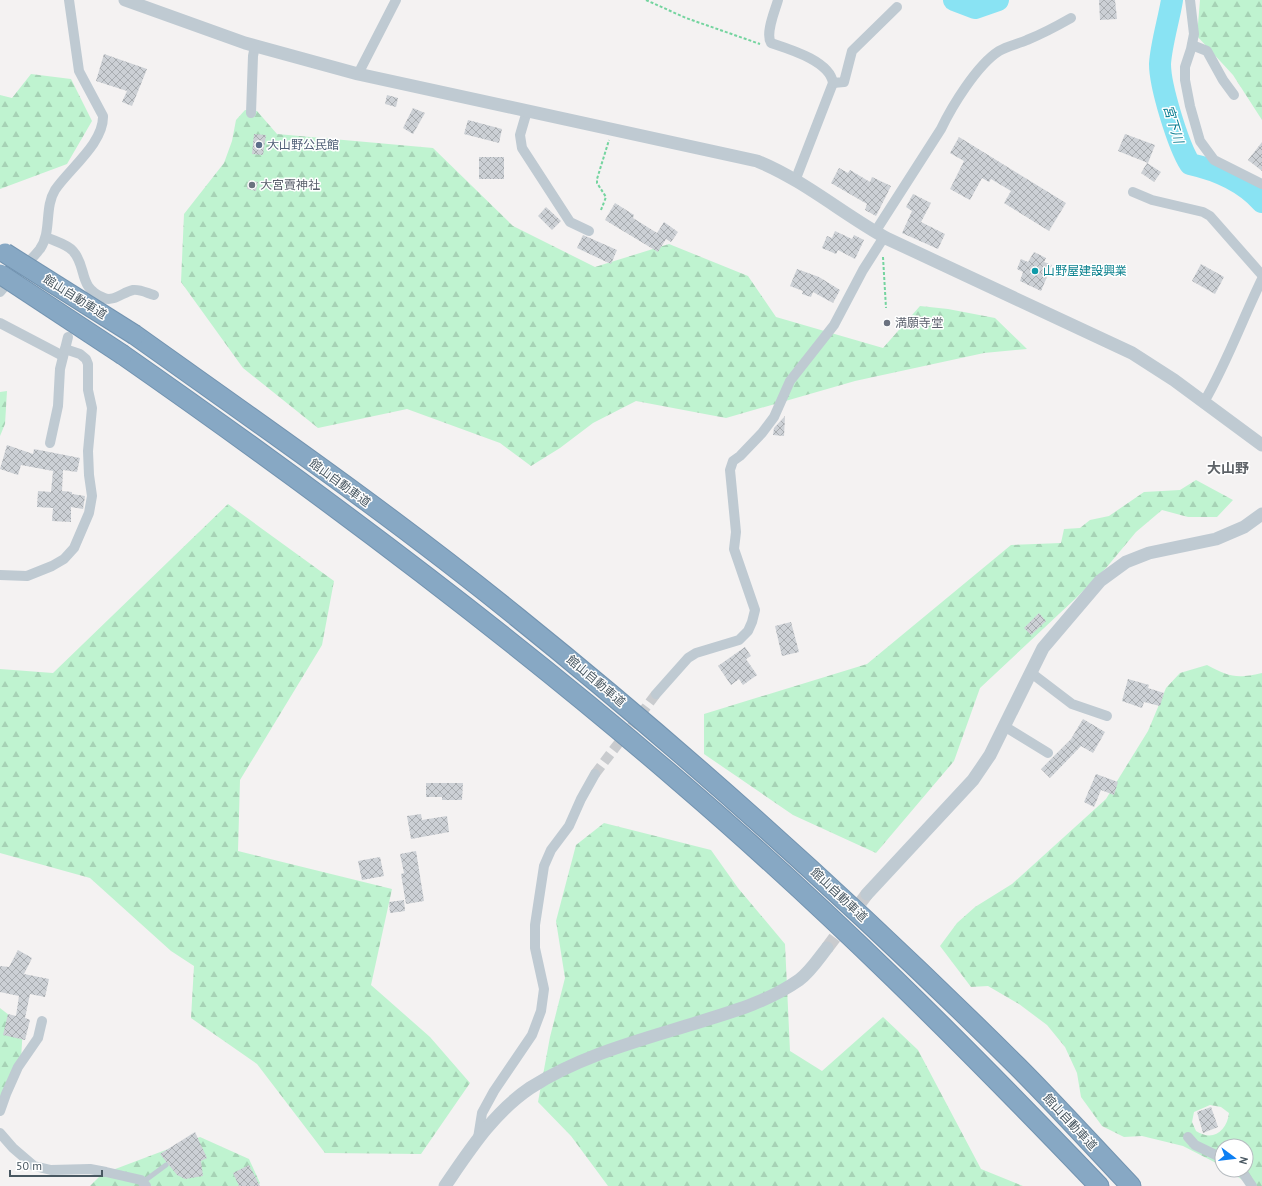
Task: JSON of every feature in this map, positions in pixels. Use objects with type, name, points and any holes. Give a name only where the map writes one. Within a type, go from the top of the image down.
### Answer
[{"type":"highway","name":"館山自動車道","points":[[2,252],[135,335],[415,538],[514,614],[742,806],[877,930],[1020,1069],[1131,1186]]},
{"type":"highway","name":"館山自動車道","points":[[0,274],[123,355],[287,471],[441,587],[583,700],[683,784],[836,922],[930,1013],[1099,1186]]},
{"type":"street","points":[[0,292],[40,248],[46,237],[49,203],[55,190],[98,137],[103,122],[103,116],[79,71],[69,0]]},
{"type":"street","points":[[358,74],[396,0]]},
{"type":"street","points":[[778,0],[769,34],[771,43],[806,55],[826,71],[833,84],[795,181]]},
{"type":"street","points":[[1190,0],[1194,21],[1192,45],[1185,67],[1185,80],[1190,106],[1200,141],[1214,160],[1262,184]]},
{"type":"street","points":[[132,1],[255,46],[358,74],[757,161],[775,168],[879,235],[1132,353],[1204,402],[1262,445]]},
{"type":"street","points":[[833,84],[844,82],[855,47],[897,7]]},
{"type":"street","points":[[656,694],[688,658],[696,653],[739,640],[748,631],[755,610],[734,550],[735,525],[730,470],[732,461],[740,456],[774,417],[790,381],[834,325],[863,270],[876,250],[879,235],[941,129],[948,114],[971,81],[999,51],[1028,40],[1071,18]]},
{"type":"street","points":[[1192,45],[1207,51],[1223,80],[1234,95]]},
{"type":"street","points":[[251,113],[252,56],[255,46]]},
{"type":"street","points":[[527,111],[520,135],[522,148],[570,222],[589,231]]},
{"type":"street","points":[[1132,192],[1152,200],[1203,212],[1210,216],[1262,275]]},
{"type":"street","points":[[46,237],[70,248],[74,252],[78,259],[85,284],[103,297],[112,298],[132,290],[138,290],[154,295]]},
{"type":"street","points":[[1204,402],[1228,356],[1247,315],[1252,298],[1262,279]]},
{"type":"street","points":[[0,323],[64,352],[80,354],[86,359],[88,364],[88,390],[92,408],[88,451],[92,496],[89,513],[76,543],[64,559],[52,566],[27,576],[0,575]]},
{"type":"street","points":[[50,444],[58,406],[58,386],[68,337]]},
{"type":"street","points":[[867,894],[973,780],[990,755],[1043,648],[1100,581],[1126,562],[1149,553],[1216,539],[1244,527],[1262,514]]},
{"type":"street","points":[[1030,672],[1072,704],[1107,716]]},
{"type":"street","points":[[1004,726],[1048,753]]},
{"type":"street","points":[[478,1138],[482,1114],[494,1091],[532,1035],[541,1010],[544,989],[536,948],[535,926],[544,866],[551,850],[569,826],[580,799],[595,774]]},
{"type":"street","points":[[449,1184],[478,1138],[512,1103],[529,1089],[560,1071],[605,1052],[760,1003],[801,979],[827,948]]},
{"type":"street","points":[[0,1111],[18,1067],[38,1038],[42,1021]]},
{"type":"street","points":[[0,1133],[34,1166],[52,1170],[95,1170],[124,1176],[144,1184]]},
{"type":"street","points":[[1188,1137],[1195,1145],[1214,1154]]},
{"type":"lane","points":[[144,1184],[166,1165]]},
{"type":"path","points":[[646,0],[686,18],[744,39],[762,44],[771,43]]},
{"type":"path","points":[[601,210],[606,197],[597,179],[612,129]]},
{"type":"path","points":[[876,250],[885,261],[886,308]]},
{"type":"green space","points":[[1200,0],[1262,0],[1262,120],[1233,75],[1197,36]]},
{"type":"green space","points":[[31,74],[71,79],[92,121],[67,164],[0,189],[0,95],[12,98]]},
{"type":"green space","points":[[245,110],[257,111],[277,134],[433,148],[513,226],[595,267],[669,244],[748,276],[776,317],[883,348],[920,306],[948,309],[995,318],[1027,349],[984,353],[855,381],[726,418],[636,401],[593,423],[560,448],[531,466],[500,443],[407,409],[318,428],[243,368],[181,282],[184,214],[224,163],[232,141],[236,120]]},
{"type":"green space","points":[[7,391],[5,424],[0,436],[0,392]]},
{"type":"green space","points":[[1196,480],[1233,500],[1217,517],[1188,517],[1162,510],[1136,532],[1106,568],[1075,599],[980,688],[954,761],[876,853],[793,815],[704,754],[704,714],[867,664],[1011,545],[1061,543],[1064,529],[1080,528],[1090,520],[1109,516],[1144,492],[1180,490]]},
{"type":"green space","points":[[228,504],[334,581],[322,645],[240,780],[238,851],[392,889],[371,985],[430,1037],[470,1083],[421,1154],[325,1153],[257,1064],[191,1018],[194,966],[171,951],[90,878],[0,853],[0,669],[53,673]]},
{"type":"green space","points":[[1207,665],[1233,676],[1246,676],[1262,673],[1262,1186],[1251,1186],[1240,1178],[1254,1178],[1254,1138],[1214,1138],[1214,1162],[1183,1146],[1142,1136],[1124,1137],[1102,1126],[1081,1097],[1077,1073],[1065,1047],[1047,1025],[1019,1004],[988,986],[971,987],[940,946],[957,923],[975,907],[1012,884],[1106,799],[1148,731],[1166,688],[1180,673]],"holes":[[[1210,1105],[1221,1107],[1229,1113],[1228,1119],[1222,1130],[1213,1135],[1202,1134],[1196,1131],[1192,1122],[1194,1112]]]},
{"type":"green space","points":[[604,823],[711,850],[738,888],[785,944],[790,1051],[822,1071],[883,1017],[918,1050],[981,1169],[1023,1186],[608,1186],[571,1136],[538,1102],[550,1037],[565,978],[556,921],[576,845]]},
{"type":"green space","points":[[0,1008],[23,1026],[21,1060],[0,1106]]},
{"type":"green space","points":[[200,1137],[249,1159],[260,1183],[258,1186],[90,1186],[102,1174]]},
{"type":"building","points":[[1099,0],[1115,0],[1117,19],[1100,20]]},
{"type":"building","points":[[104,54],[147,69],[132,106],[122,102],[127,91],[96,81]]},
{"type":"building","points":[[387,95],[398,98],[396,107],[385,104]]},
{"type":"building","points":[[413,108],[425,113],[413,134],[403,128]]},
{"type":"building","points":[[468,120],[502,129],[499,143],[464,134]]},
{"type":"building","name":"大山野公民館","points":[[254,134],[266,135],[263,155],[252,154]]},
{"type":"building","points":[[1125,134],[1155,145],[1148,163],[1118,151]]},
{"type":"building","points":[[959,137],[1066,203],[1049,231],[1004,203],[1011,191],[991,179],[989,182],[982,178],[970,200],[950,189],[964,161],[950,153]]},
{"type":"building","points":[[1262,142],[1262,171],[1248,160]]},
{"type":"building","points":[[479,157],[504,157],[504,179],[479,179]]},
{"type":"building","points":[[1147,163],[1161,172],[1154,182],[1141,173]]},
{"type":"building","points":[[839,168],[848,173],[850,170],[870,182],[872,177],[891,186],[876,216],[865,210],[867,204],[831,183]]},
{"type":"building","name":"大宮賣神社","points":[[249,180],[258,182],[256,191],[247,189]]},
{"type":"building","points":[[913,194],[931,203],[921,222],[945,234],[938,249],[902,233],[912,211],[906,207]]},
{"type":"building","points":[[615,203],[634,215],[633,218],[657,233],[664,222],[678,232],[671,242],[666,239],[658,252],[605,220]]},
{"type":"building","points":[[546,207],[561,221],[552,230],[538,216]]},
{"type":"building","points":[[835,231],[852,239],[854,235],[864,240],[855,259],[838,250],[836,254],[822,248],[827,236],[832,238]]},
{"type":"building","points":[[583,235],[617,250],[611,264],[577,248]]},
{"type":"building","name":"山野屋建設興業","points":[[1034,252],[1046,258],[1044,262],[1052,265],[1041,291],[1020,281],[1023,272],[1017,269],[1021,259],[1028,262]]},
{"type":"building","points":[[1201,264],[1224,277],[1215,294],[1192,281]]},
{"type":"building","points":[[797,269],[819,277],[840,290],[833,303],[813,292],[811,297],[802,294],[803,291],[790,286]]},
{"type":"building","points":[[785,416],[784,436],[773,435],[774,428]]},
{"type":"building","points":[[7,445],[33,454],[34,449],[80,458],[77,472],[63,470],[62,491],[85,496],[83,509],[71,507],[71,522],[52,521],[53,508],[37,507],[38,491],[51,492],[53,471],[21,465],[18,475],[0,469]]},
{"type":"building","points":[[1039,613],[1046,621],[1031,635],[1024,628]]},
{"type":"building","points":[[791,622],[799,652],[782,656],[775,626]]},
{"type":"building","points":[[745,647],[751,656],[746,659],[757,675],[743,685],[739,679],[731,685],[718,666]]},
{"type":"building","points":[[1128,679],[1149,685],[1148,688],[1164,693],[1160,706],[1144,702],[1142,708],[1122,701]]},
{"type":"building","points":[[1083,719],[1105,732],[1093,753],[1081,746],[1050,778],[1041,769],[1071,739]]},
{"type":"building","points":[[1096,774],[1118,782],[1114,795],[1101,790],[1094,807],[1084,802]]},
{"type":"building","points":[[426,783],[463,783],[462,800],[442,800],[442,797],[426,797]]},
{"type":"building","points":[[421,814],[422,820],[447,816],[449,832],[411,839],[407,816]]},
{"type":"building","points":[[416,851],[424,901],[406,904],[401,874],[404,873],[400,854]]},
{"type":"building","points":[[380,857],[384,876],[362,880],[358,861]]},
{"type":"building","points":[[404,900],[405,911],[390,913],[389,902]]},
{"type":"building","points":[[18,950],[32,958],[24,974],[49,979],[45,997],[30,994],[25,1018],[30,1020],[25,1040],[3,1035],[8,1014],[16,1016],[19,996],[0,992],[0,966],[9,967]]},
{"type":"building","points":[[1211,1107],[1218,1127],[1203,1133],[1197,1112]]},
{"type":"building","points":[[195,1132],[207,1158],[201,1161],[203,1176],[185,1179],[177,1175],[160,1154]]},
{"type":"building","points":[[249,1165],[260,1186],[239,1186],[233,1173]]},
{"type":"waterway","name":"宮下川","points":[[954,0],[975,8],[998,0]]},
{"type":"waterway","name":"宮下川","points":[[1172,0],[1160,64],[1163,86],[1170,115],[1185,155],[1190,164],[1229,177],[1247,188],[1262,202]]},
{"type":"tunnel","points":[[595,774],[656,694]]},
{"type":"tunnel","points":[[827,948],[867,894]]},
{"type":"place","name":"大山野公民館","points":[[259,145]]},
{"type":"place","name":"大宮賣神社","points":[[252,185]]},
{"type":"place","name":"山野屋建設興業","points":[[1035,271]]},
{"type":"place","name":"満願寺堂","points":[[887,323]]},
{"type":"district","name":"大山野","points":[[1228,468]]}]
